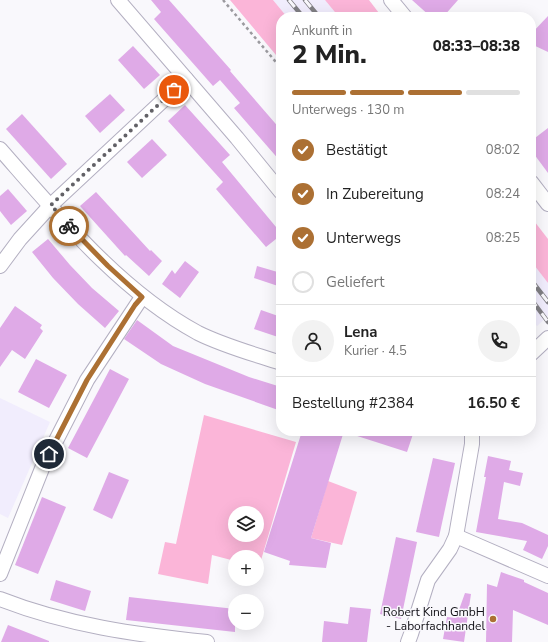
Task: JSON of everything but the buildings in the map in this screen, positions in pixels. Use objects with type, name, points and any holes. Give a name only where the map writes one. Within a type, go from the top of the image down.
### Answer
[{"type":"street","points":[[118,0],[276,185]]},
{"type":"street","points":[[391,0],[401,12]]},
{"type":"street","points":[[0,266],[20,239],[51,205],[186,79]]},
{"type":"street","points":[[0,149],[108,266],[142,297],[199,334],[276,361]]},
{"type":"street","points":[[536,188],[548,204]]},
{"type":"street","points":[[0,574],[43,466],[87,380],[135,305],[142,297]]},
{"type":"street","points":[[408,642],[428,580],[450,549],[456,536],[472,444],[472,436]]},
{"type":"street","points":[[456,536],[548,576]]},
{"type":"street","points":[[0,600],[69,621],[124,632],[207,642]]},
{"type":"path","points":[[222,0],[276,62]]},
{"type":"shaded area","points":[[230,0],[273,0],[283,12],[276,12],[276,55]]},
{"type":"shaded area","points":[[273,0],[325,0],[335,12],[283,12]]},
{"type":"shaded area","points":[[325,0],[369,0],[378,12],[335,12]]},
{"type":"shaded area","points":[[536,223],[548,239],[548,283],[536,267]]},
{"type":"shaded area","points":[[536,267],[548,283],[548,316],[537,326]]},
{"type":"shaded area","points":[[0,398],[50,422],[8,518],[0,514]]},
{"type":"shaded area","points":[[204,415],[296,442],[264,550],[228,550],[228,559],[212,555],[208,584],[158,574],[165,542],[176,544]]},
{"type":"shaded area","points":[[328,481],[357,492],[342,545],[311,538]]},
{"type":"railway","points":[[289,0],[299,12]]},
{"type":"railway","points":[[305,0],[315,12]]},
{"type":"railway","points":[[536,286],[548,302]]},
{"type":"railway","points":[[536,306],[548,322]]},
{"type":"way so far","points":[[69,226],[51,205],[174,90]]},
{"type":"place","name":"Robert Kind GmbH - Laborfachhandel","points":[[493,619]]},
{"type":"route","points":[[49,454],[87,380],[135,305],[142,297],[108,266],[69,226]]}]
